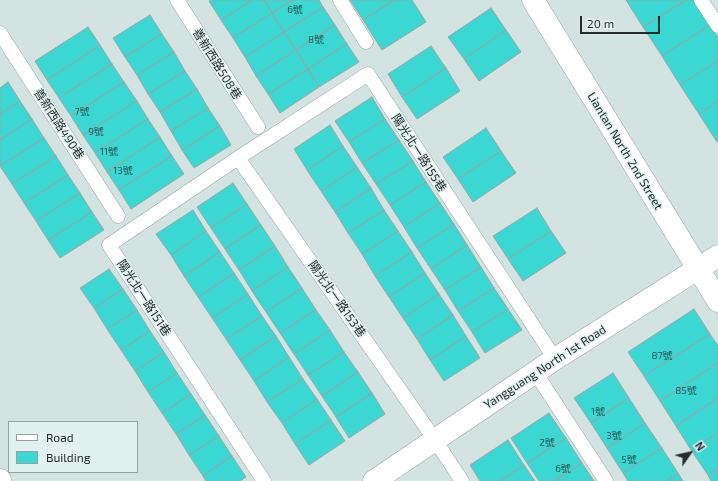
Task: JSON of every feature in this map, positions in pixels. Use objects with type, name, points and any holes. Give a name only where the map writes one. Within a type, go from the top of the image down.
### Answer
[{"type":"street","name":"Liantan North 2nd Street","points":[[533,0],[718,301]]},
{"type":"street","name":"Yangguang North 1st Road","points":[[374,481],[535,372],[718,256]]},
{"type":"lane","name":"善新西路508巷","points":[[177,0],[258,128]]},
{"type":"lane","points":[[340,0],[366,42]]},
{"type":"lane","points":[[701,0],[718,26]]},
{"type":"lane","name":"善新西路490巷","points":[[0,33],[118,216]]},
{"type":"lane","name":"陽光北一路155巷","points":[[238,158],[368,74],[555,359]]},
{"type":"lane","name":"陽光北一路153巷","points":[[238,158],[462,481]]},
{"type":"lane","name":"陽光北一路151巷","points":[[238,158],[109,245],[264,481]]},
{"type":"lane","points":[[535,372],[606,481]]},
{"type":"building","points":[[252,0],[221,20],[209,1]]},
{"type":"building","points":[[252,0],[264,0],[272,13],[233,38],[221,20]]},
{"type":"building","points":[[264,0],[293,0],[272,13]]},
{"type":"building","points":[[293,0],[319,0],[323,7],[284,32],[272,13]]},
{"type":"building","points":[[350,0],[394,0],[363,20]]},
{"type":"building","points":[[394,0],[412,0],[426,22],[382,50],[363,20]]},
{"type":"building","points":[[626,0],[686,0],[643,27]]},
{"type":"building","points":[[686,0],[694,0],[710,25],[662,56],[643,27]]},
{"type":"building","points":[[323,7],[335,25],[296,50],[284,32]]},
{"type":"building","points":[[491,8],[506,30],[464,59],[448,37]]},
{"type":"building","points":[[272,13],[284,32],[245,57],[233,38]]},
{"type":"building","points":[[150,15],[162,34],[125,57],[113,38]]},
{"type":"building","points":[[335,25],[347,44],[308,69],[296,50]]},
{"type":"building","points":[[710,25],[718,37],[718,61],[680,85],[662,56]]},
{"type":"building","points":[[88,27],[100,45],[47,80],[35,61]]},
{"type":"building","points":[[506,30],[521,52],[479,81],[464,59]]},
{"type":"building","points":[[284,32],[296,50],[256,76],[245,57]]},
{"type":"building","points":[[162,34],[174,52],[137,75],[125,57]]},
{"type":"building","points":[[347,44],[359,62],[319,87],[308,69]]},
{"type":"building","points":[[100,45],[112,64],[59,98],[47,80]]},
{"type":"building","points":[[431,46],[446,68],[402,97],[388,74]]},
{"type":"building","points":[[296,50],[308,69],[268,94],[256,76]]},
{"type":"building","points":[[174,52],[185,71],[148,94],[137,75]]},
{"type":"building","points":[[718,61],[718,101],[699,114],[680,85]]},
{"type":"building","points":[[112,64],[124,82],[71,116],[59,98]]},
{"type":"building","points":[[446,68],[460,91],[417,119],[402,97]]},
{"type":"building","points":[[308,69],[319,87],[280,113],[268,94]]},
{"type":"building","points":[[185,71],[197,89],[160,112],[148,94]]},
{"type":"building","points":[[8,82],[20,101],[0,114],[0,88]]},
{"type":"building","points":[[124,82],[137,101],[83,135],[71,116]]},
{"type":"building","points":[[197,89],[208,108],[171,131],[160,112]]},
{"type":"building","points":[[372,97],[385,119],[349,142],[335,121]]},
{"type":"building","points":[[20,101],[32,119],[0,140],[0,114]]},
{"type":"building","points":[[137,101],[148,119],[95,153],[83,135]]},
{"type":"building","points":[[718,101],[718,142],[717,142],[699,114]]},
{"type":"building","points":[[208,108],[220,126],[182,150],[171,131]]},
{"type":"building","points":[[32,119],[44,138],[0,166],[0,140]]},
{"type":"building","points":[[148,119],[160,137],[107,172],[95,153]]},
{"type":"building","points":[[385,119],[399,140],[362,163],[349,142]]},
{"type":"building","points":[[330,125],[343,146],[307,170],[294,149]]},
{"type":"building","points":[[220,126],[231,145],[194,168],[182,150]]},
{"type":"building","points":[[486,128],[501,151],[458,179],[443,157]]},
{"type":"building","points":[[160,137],[172,156],[119,190],[107,172]]},
{"type":"building","points":[[44,138],[56,156],[12,184],[0,166]]},
{"type":"building","points":[[399,140],[413,161],[376,184],[362,163]]},
{"type":"building","points":[[343,146],[357,167],[321,191],[307,170]]},
{"type":"building","points":[[501,151],[516,173],[473,202],[458,179]]},
{"type":"building","points":[[56,156],[68,175],[24,203],[12,184]]},
{"type":"building","points":[[172,156],[184,174],[131,209],[119,190]]},
{"type":"building","points":[[413,161],[426,182],[390,205],[376,184]]},
{"type":"building","points":[[357,167],[371,188],[335,212],[321,191]]},
{"type":"building","points":[[68,175],[80,193],[36,221],[24,203]]},
{"type":"building","points":[[426,182],[440,203],[404,227],[390,205]]},
{"type":"building","points":[[233,183],[247,204],[211,228],[197,207]]},
{"type":"building","points":[[371,188],[384,210],[348,233],[335,212]]},
{"type":"building","points":[[80,193],[92,212],[48,240],[36,221]]},
{"type":"building","points":[[440,203],[454,224],[417,248],[404,227]]},
{"type":"building","points":[[247,204],[261,225],[225,249],[211,228]]},
{"type":"building","points":[[537,208],[551,231],[508,259],[493,236]]},
{"type":"building","points":[[193,210],[206,231],[171,255],[156,234]]},
{"type":"building","points":[[384,210],[398,231],[362,254],[348,233]]},
{"type":"building","points":[[92,212],[104,230],[60,258],[48,240]]},
{"type":"building","points":[[454,224],[467,245],[431,269],[417,248]]},
{"type":"building","points":[[261,225],[275,246],[239,270],[225,249]]},
{"type":"building","points":[[206,231],[220,252],[184,276],[171,255]]},
{"type":"building","points":[[398,231],[412,252],[375,276],[362,254]]},
{"type":"building","points":[[551,231],[566,253],[523,281],[508,259]]},
{"type":"building","points":[[467,245],[481,267],[445,290],[431,269]]},
{"type":"building","points":[[275,246],[288,267],[252,291],[239,270]]},
{"type":"building","points":[[220,252],[234,273],[198,297],[184,276]]},
{"type":"building","points":[[412,252],[425,273],[389,297],[375,276]]},
{"type":"building","points":[[288,267],[302,288],[266,312],[252,291]]},
{"type":"building","points":[[481,267],[494,288],[458,311],[445,290]]},
{"type":"building","points":[[109,269],[123,289],[94,308],[80,288]]},
{"type":"building","points":[[234,273],[248,294],[212,318],[198,297]]},
{"type":"building","points":[[425,273],[439,294],[403,318],[389,297]]},
{"type":"building","points":[[302,288],[316,310],[280,333],[266,312]]},
{"type":"building","points":[[494,288],[508,309],[472,332],[458,311]]},
{"type":"building","points":[[123,289],[137,310],[107,329],[94,308]]},
{"type":"building","points":[[248,294],[262,316],[226,339],[212,318]]},
{"type":"building","points":[[439,294],[453,315],[417,339],[403,318]]},
{"type":"building","points":[[508,309],[522,330],[485,353],[472,332]]},
{"type":"building","points":[[694,309],[710,334],[644,376],[628,352]]},
{"type":"building","points":[[137,310],[150,331],[121,350],[107,329]]},
{"type":"building","points":[[316,310],[330,330],[294,354],[280,333]]},
{"type":"building","points":[[453,315],[466,336],[430,360],[417,339]]},
{"type":"building","points":[[262,316],[276,336],[240,360],[226,339]]},
{"type":"building","points":[[330,330],[344,352],[308,375],[294,354]]},
{"type":"building","points":[[150,331],[164,352],[135,371],[121,350]]},
{"type":"building","points":[[710,334],[718,346],[718,363],[660,401],[644,376]]},
{"type":"building","points":[[276,336],[289,357],[254,381],[240,360]]},
{"type":"building","points":[[466,336],[480,358],[444,381],[430,360]]},
{"type":"building","points":[[164,352],[177,373],[148,392],[135,371]]},
{"type":"building","points":[[344,352],[358,372],[322,396],[308,375]]},
{"type":"building","points":[[289,357],[303,379],[267,402],[254,381]]},
{"type":"building","points":[[718,363],[718,398],[676,426],[660,401]]},
{"type":"building","points":[[358,372],[372,393],[336,417],[322,396]]},
{"type":"building","points":[[177,373],[191,394],[162,413],[148,392]]},
{"type":"building","points":[[613,373],[629,398],[591,423],[574,398]]},
{"type":"building","points":[[303,379],[317,399],[282,423],[267,402]]},
{"type":"building","points":[[372,393],[385,414],[349,438],[336,417]]},
{"type":"building","points":[[191,394],[205,415],[176,434],[162,413]]},
{"type":"building","points":[[629,398],[645,423],[607,448],[591,423]]},
{"type":"building","points":[[718,398],[718,433],[691,450],[676,426]]},
{"type":"building","points":[[317,399],[331,420],[295,444],[282,423]]},
{"type":"building","points":[[549,413],[566,438],[527,463],[511,438]]},
{"type":"building","points":[[205,415],[219,436],[189,455],[176,434]]},
{"type":"building","points":[[331,420],[345,441],[309,465],[295,444]]},
{"type":"building","points":[[645,423],[662,448],[623,473],[607,448]]},
{"type":"building","points":[[718,433],[718,468],[708,475],[691,450]]},
{"type":"building","points":[[219,436],[232,456],[203,476],[189,455]]},
{"type":"building","points":[[566,438],[582,463],[554,481],[539,481],[527,463]]},
{"type":"building","points":[[508,440],[524,465],[500,481],[480,481],[470,465]]},
{"type":"building","points":[[662,448],[678,473],[666,481],[628,481],[623,473]]},
{"type":"building","points":[[232,456],[246,477],[240,481],[206,481],[203,476]]},
{"type":"building","points":[[582,463],[594,481],[554,481]]},
{"type":"building","points":[[524,465],[535,481],[500,481]]},
{"type":"building","points":[[718,468],[718,481],[711,481],[708,475]]},
{"type":"building","points":[[678,473],[683,481],[666,481]]}]
